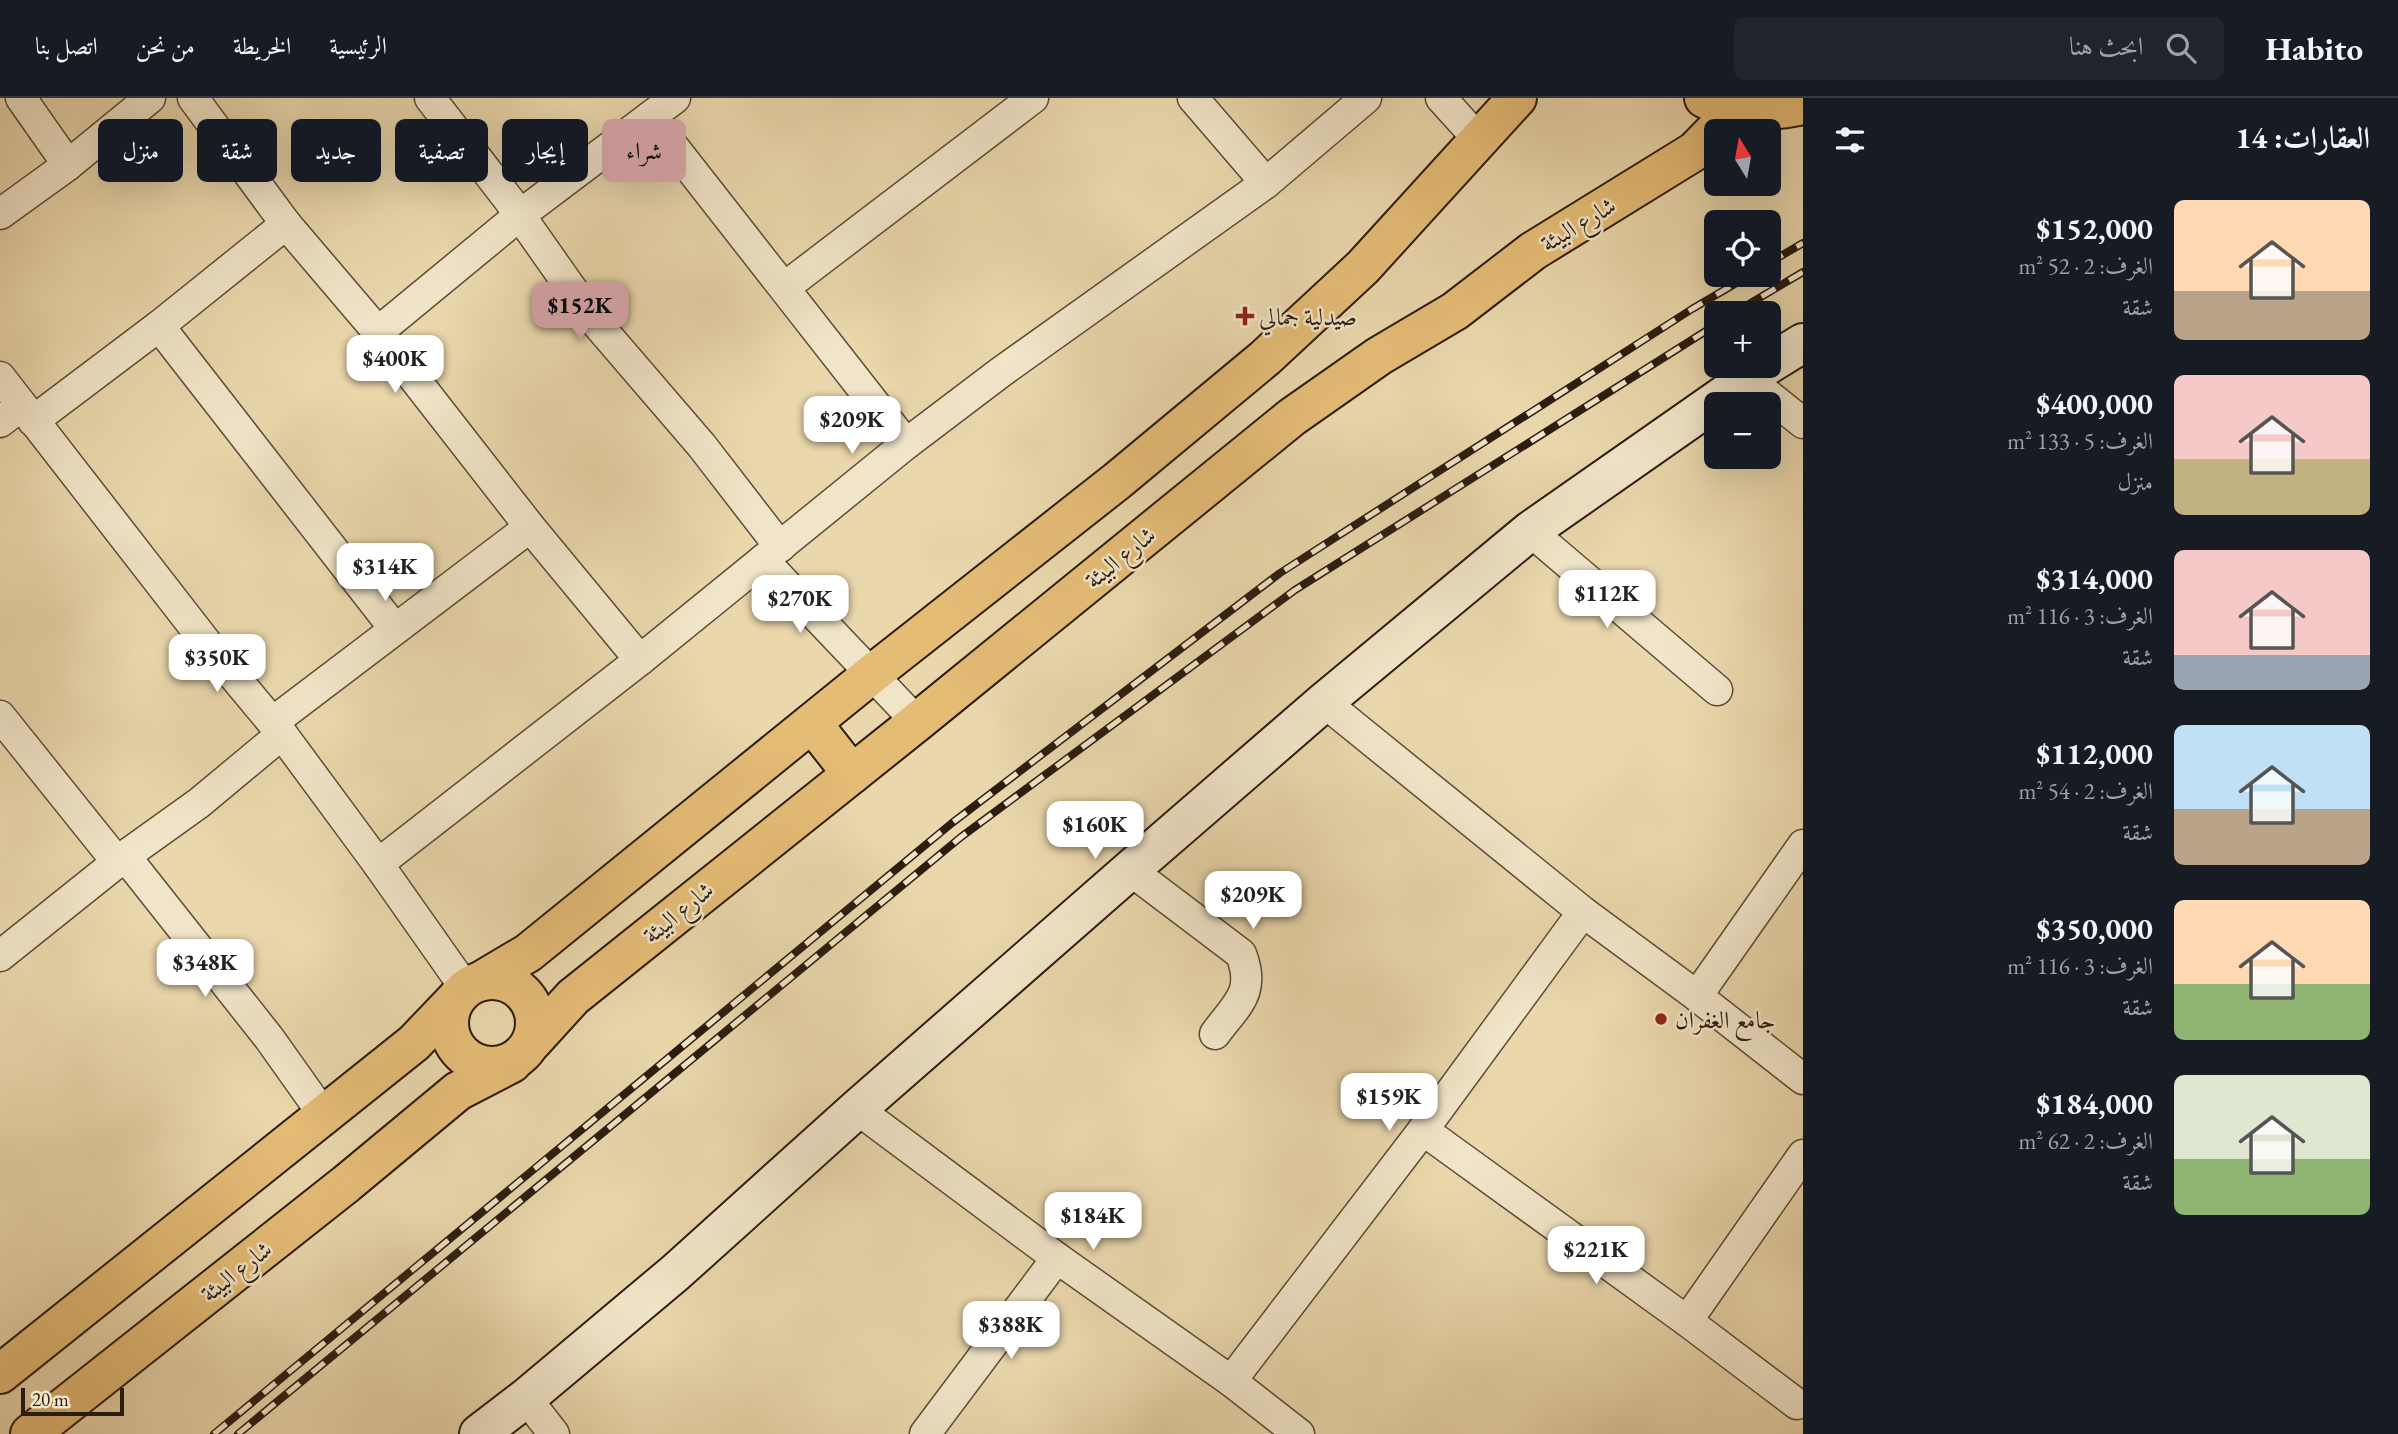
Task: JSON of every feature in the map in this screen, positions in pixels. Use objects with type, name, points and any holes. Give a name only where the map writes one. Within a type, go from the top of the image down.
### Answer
[{"type":"main road","points":[[0,1374],[414,1043],[467,990],[528,953],[872,674],[1117,481],[1265,358],[1363,267],[1517,98]]},
{"type":"main road","points":[[1720,104],[1773,112],[1803,105]]},
{"type":"main road","name":"شارع البيئة","points":[[30,1434],[335,1193],[458,1091],[522,1052],[573,997],[1292,417],[1379,356],[1455,311],[1533,251],[1695,151],[1720,104]]},
{"type":"main road","points":[[812,723],[852,774]]},
{"type":"main road","points":[[493,980],[507,982],[520,989],[535,1014],[536,1028],[522,1052],[498,1066],[484,1066],[460,1053],[449,1027],[450,1012],[467,990],[493,980]]},
{"type":"street","points":[[0,214],[68,165],[150,98]]},
{"type":"street","points":[[194,98],[286,224],[378,332],[530,527],[640,660]]},
{"type":"street","points":[[430,98],[520,215],[593,318],[702,446],[772,553],[872,674],[917,722]]},
{"type":"street","points":[[378,332],[520,215],[675,98]]},
{"type":"street","points":[[785,287],[1033,98]]},
{"type":"street","points":[[1193,98],[1266,183]]},
{"type":"street","points":[[378,864],[640,660],[906,444],[1001,372],[1266,183],[1366,98]]},
{"type":"street","points":[[1441,98],[1478,139]]},
{"type":"street","points":[[24,99],[68,165]]},
{"type":"street","points":[[650,117],[906,444]]},
{"type":"street","points":[[18,416],[159,326],[286,224]]},
{"type":"street","points":[[159,326],[394,628]]},
{"type":"street","points":[[1781,357],[1803,343]]},
{"type":"street","points":[[0,377],[18,416],[278,728],[467,990]]},
{"type":"street","points":[[479,1434],[526,1398],[674,1273],[857,1108],[1324,702],[1530,531],[1748,378]]},
{"type":"street","points":[[1768,378],[1803,423]]},
{"type":"street","points":[[0,956],[121,860],[199,803],[278,728],[394,628],[530,527]]},
{"type":"street","points":[[1530,531],[1717,691]]},
{"type":"street","points":[[1324,702],[1583,912],[1803,1079]]},
{"type":"street","points":[[0,716],[269,1038],[323,1114]]},
{"type":"street","points":[[1697,996],[1803,845]]},
{"type":"street","points":[[1130,870],[1241,954],[1248,973],[1246,992],[1215,1034]]},
{"type":"street","points":[[1231,1381],[1423,1130],[1583,912]]},
{"type":"street","points":[[857,1108],[1057,1258],[1231,1381],[1299,1434]]},
{"type":"street","points":[[1423,1130],[1797,1404]]},
{"type":"street","points":[[1687,1321],[1803,1155]]},
{"type":"street","points":[[925,1434],[1057,1258]]},
{"type":"street","points":[[526,1398],[554,1434]]},
{"type":"railway","points":[[1781,256],[1803,243]]},
{"type":"railway","points":[[1754,301],[1803,272]]},
{"type":"railway","points":[[214,1434],[952,823],[1280,573],[1730,287]]},
{"type":"railway","points":[[238,1434],[961,837],[1295,590],[1704,332]]},
{"type":"place","name":"صيدلية جمالي","points":[[1245,316]]},
{"type":"place","name":"جامع الغفران","points":[[1661,1019]]}]
